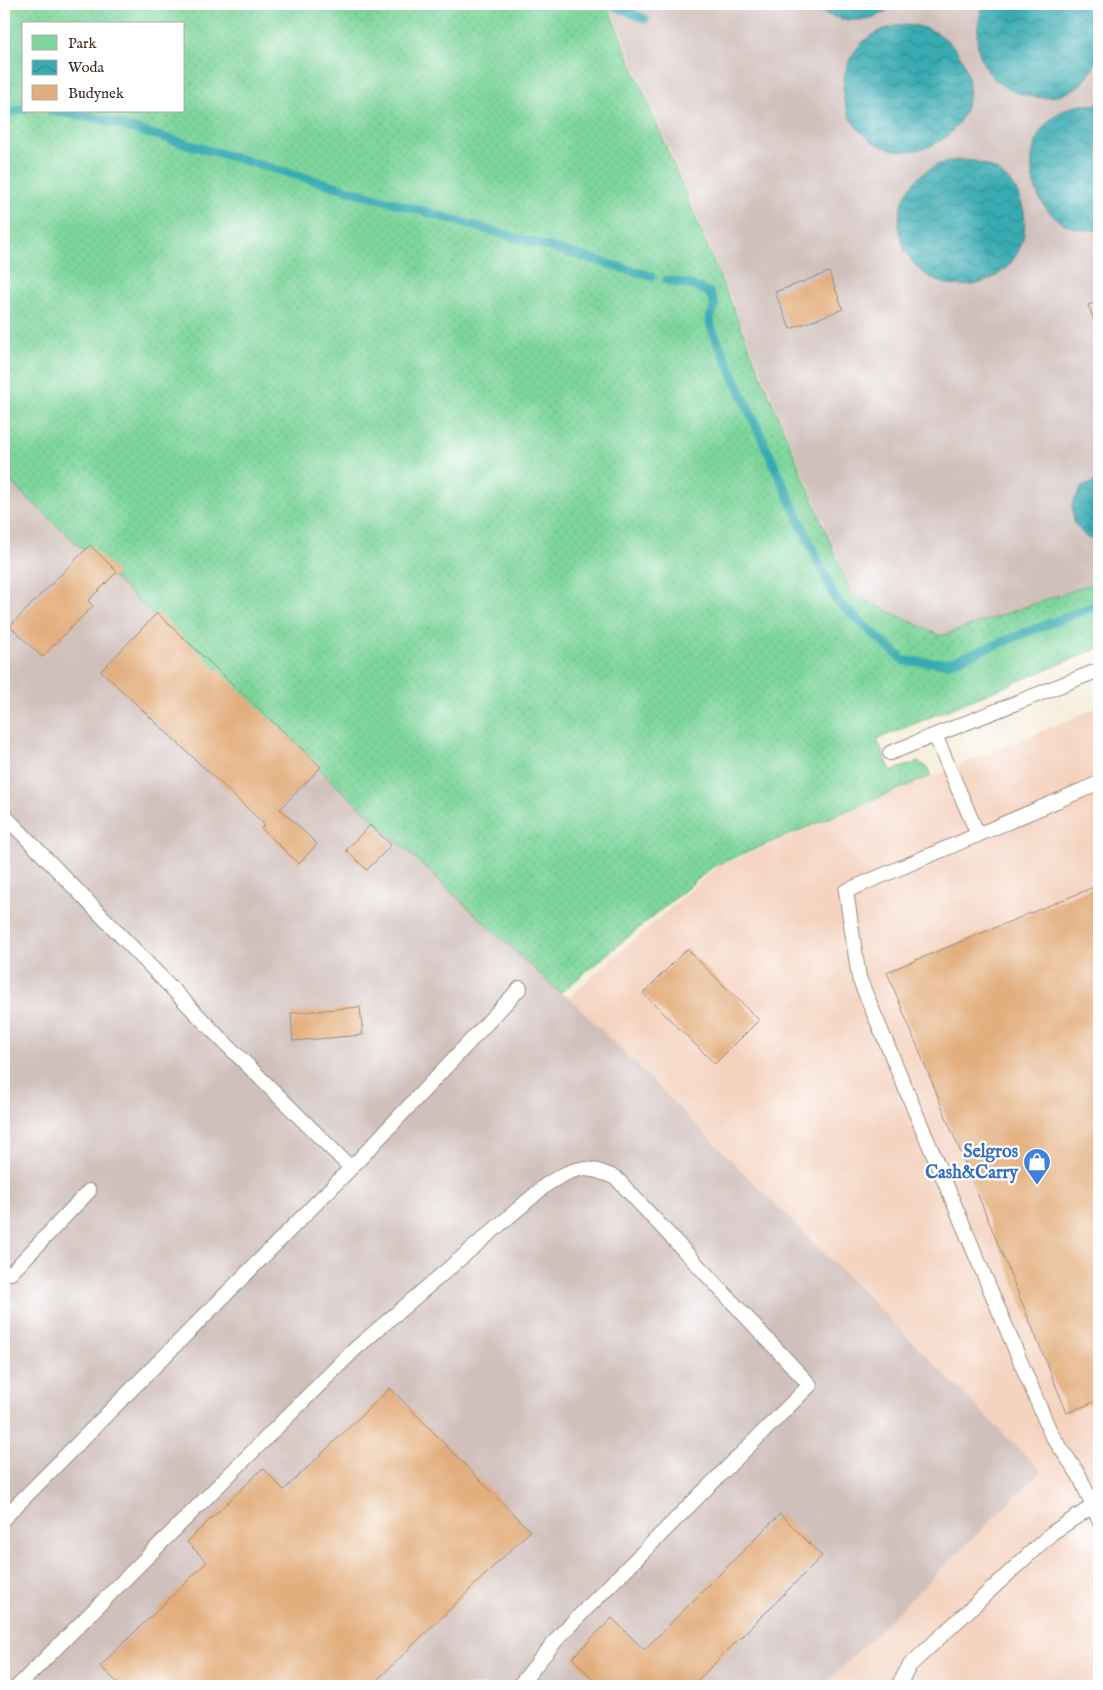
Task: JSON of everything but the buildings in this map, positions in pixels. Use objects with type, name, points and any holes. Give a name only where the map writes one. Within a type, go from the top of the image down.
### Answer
[{"type":"lane","points":[[890,753],[1099,670]]},
{"type":"lane","points":[[935,735],[978,836]]},
{"type":"lane","points":[[1099,783],[846,891],[859,978],[1051,1434],[1079,1475],[1099,1520]]},
{"type":"lane","points":[[4,815],[217,1035],[351,1168]]},
{"type":"lane","points":[[4,1518],[351,1168],[520,988]]},
{"type":"lane","points":[[18,1686],[355,1349],[546,1185],[569,1170],[594,1169],[616,1178],[810,1385],[561,1634],[519,1686]]},
{"type":"lane","points":[[4,1272],[11,1273],[89,1191]]},
{"type":"lane","points":[[898,1686],[910,1665],[988,1592],[1052,1533],[1093,1506]]},
{"type":"shaded area","points":[[609,4],[1099,4],[1099,580],[940,636],[853,593]]},
{"type":"shaded area","points":[[4,476],[560,993],[569,997],[1041,1471],[823,1686],[4,1686]]},
{"type":"shaded area","points":[[1099,707],[1099,1686],[823,1686],[1041,1471],[569,997],[717,867]]},
{"type":"green space","points":[[4,4],[607,4],[852,594],[941,636],[1099,581],[1099,648],[877,739],[891,771],[918,762],[927,767],[931,776],[714,866],[560,993],[4,476]]},
{"type":"water","points":[[809,4],[894,4],[885,12],[875,17],[864,20],[852,20],[840,19],[829,15]]},
{"type":"water","points":[[984,4],[1095,4],[1099,18],[1099,41],[1092,70],[1075,88],[1052,97],[1026,96],[1002,85],[985,66],[977,39]]},
{"type":"water","points":[[906,25],[930,30],[941,35],[951,43],[959,53],[964,64],[969,88],[964,112],[959,123],[951,133],[941,141],[930,146],[906,151],[882,146],[871,141],[861,133],[853,123],[848,112],[843,88],[848,64],[853,53],[861,43],[871,35],[882,30]]},
{"type":"water","points":[[1099,104],[1099,230],[1074,228],[1054,217],[1040,199],[1033,178],[1032,155],[1039,134],[1054,117],[1076,106]]},
{"type":"water","points":[[962,160],[986,165],[997,170],[1007,178],[1015,188],[1020,199],[1025,223],[1020,247],[1015,258],[1007,268],[997,276],[986,281],[962,286],[938,281],[927,276],[917,268],[909,258],[904,247],[899,223],[904,199],[909,188],[917,178],[927,170],[938,165]]},
{"type":"water","points":[[1099,480],[1099,540],[1087,538],[1074,523],[1072,504],[1082,487]]},
{"type":"waterway","points":[[611,4],[645,19]]},
{"type":"waterway","points":[[4,113],[22,109]]},
{"type":"waterway","points":[[58,112],[92,117],[651,276]]},
{"type":"waterway","points":[[667,280],[694,286],[710,293],[715,306],[710,317],[711,327],[836,600],[904,661],[949,663],[1099,604]]},
{"type":"place","name":"Selgros Cash&Carry","points":[[1037,1186]]}]
